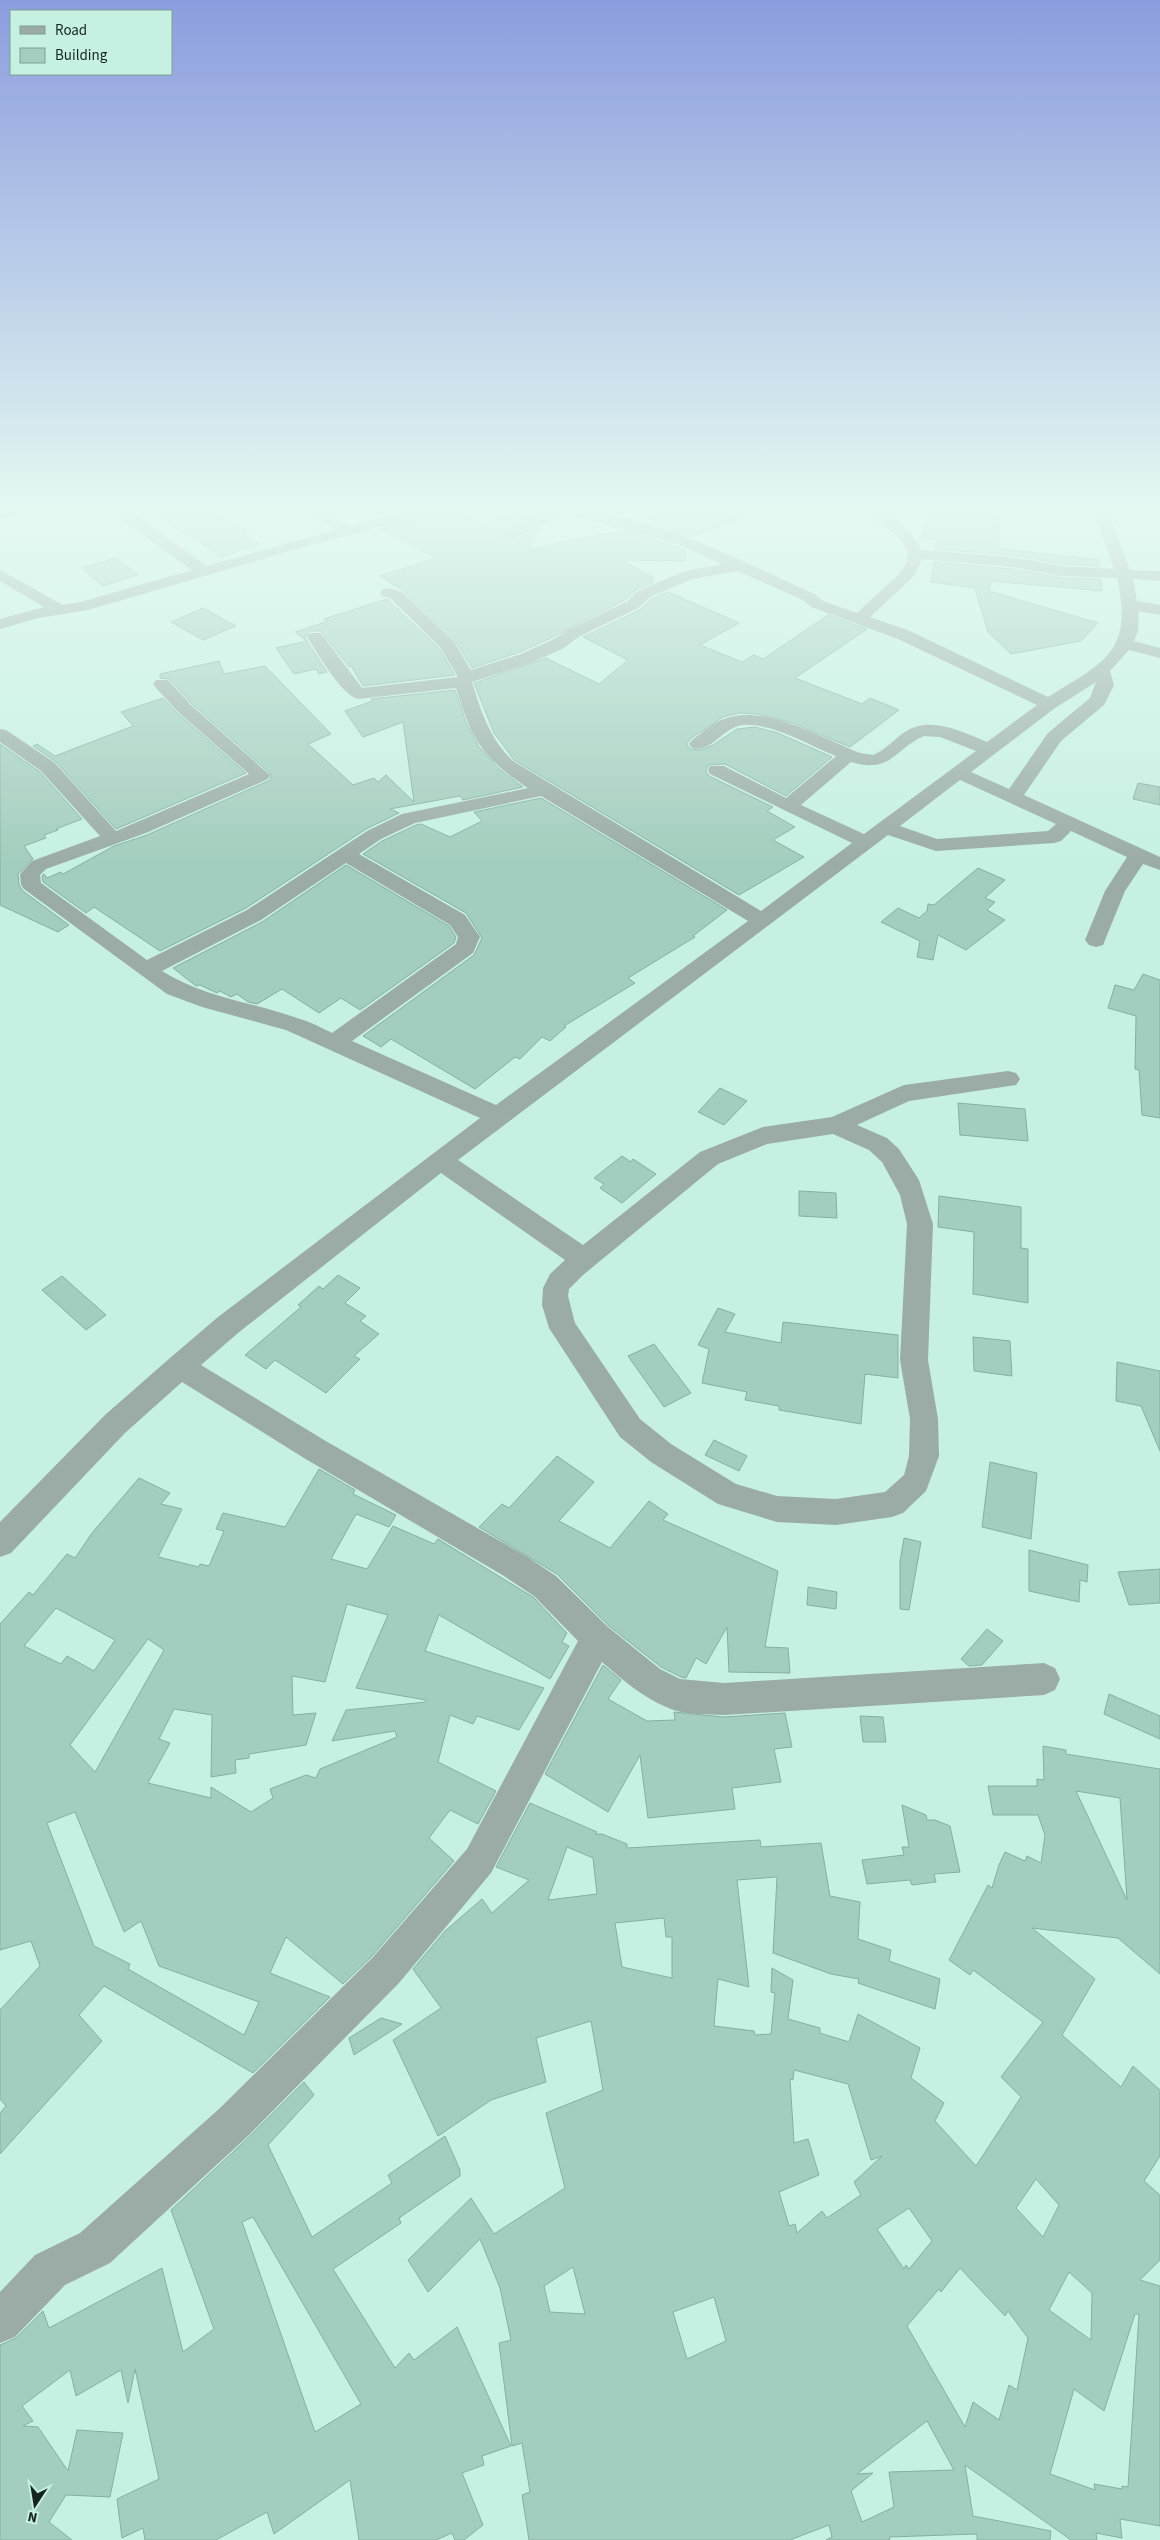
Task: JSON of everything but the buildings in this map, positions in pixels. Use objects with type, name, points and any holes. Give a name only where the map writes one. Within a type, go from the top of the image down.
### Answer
[{"type":"street","points":[[429,627],[447,644],[465,679],[476,723],[496,755],[544,790],[762,921]]},
{"type":"street","points":[[315,636],[344,678],[358,694],[465,679],[527,658],[558,644],[588,627]]},
{"type":"street","points":[[881,627],[904,635],[1049,704]]},
{"type":"street","points":[[0,1543],[114,1424],[228,1325],[498,1116],[762,921],[988,749],[1049,704],[1101,670],[1125,644],[1129,627]]},
{"type":"street","points":[[1125,644],[1160,653]]},
{"type":"street","points":[[1013,797],[1054,737],[1098,701],[1106,685],[1101,670]]},
{"type":"street","points":[[162,684],[172,697],[236,750],[261,776],[113,839],[39,865],[30,874],[29,880],[31,885],[146,970],[175,989],[210,1002],[294,1024],[498,1116]]},
{"type":"street","points":[[698,744],[731,722],[755,720],[766,722],[848,755],[868,761],[881,760],[918,732],[927,729],[939,731],[988,749]]},
{"type":"street","points":[[0,734],[48,767],[113,839]]},
{"type":"street","points":[[788,806],[848,755]]},
{"type":"street","points":[[717,770],[865,842]]},
{"type":"street","points":[[957,772],[1160,864]]},
{"type":"street","points":[[146,970],[254,915],[374,835],[409,818],[544,790]]},
{"type":"street","points":[[884,828],[936,845],[1054,837],[1068,822]]},
{"type":"street","points":[[335,1042],[465,948],[469,937],[458,920],[347,854]]},
{"type":"street","points":[[1096,940],[1115,891],[1139,854]]},
{"type":"street","points":[[837,1125],[848,1133],[882,1146],[909,1186],[921,1224],[923,1238],[919,1250],[914,1360],[924,1419],[924,1456],[916,1482],[892,1504],[836,1512],[777,1509],[729,1495],[661,1453],[630,1428],[563,1328],[555,1310],[553,1293],[564,1275],[710,1158],[763,1136],[837,1125],[904,1093],[1008,1080]]},
{"type":"street","points":[[440,1160],[584,1259]]},
{"type":"street","points":[[180,1366],[314,1449],[515,1566],[545,1586],[597,1638],[648,1680],[678,1696],[724,1698],[1044,1679]]},
{"type":"street","points":[[0,2322],[50,2270],[95,2248],[234,2122],[386,1970],[478,1861],[545,1739],[597,1638]]}]
